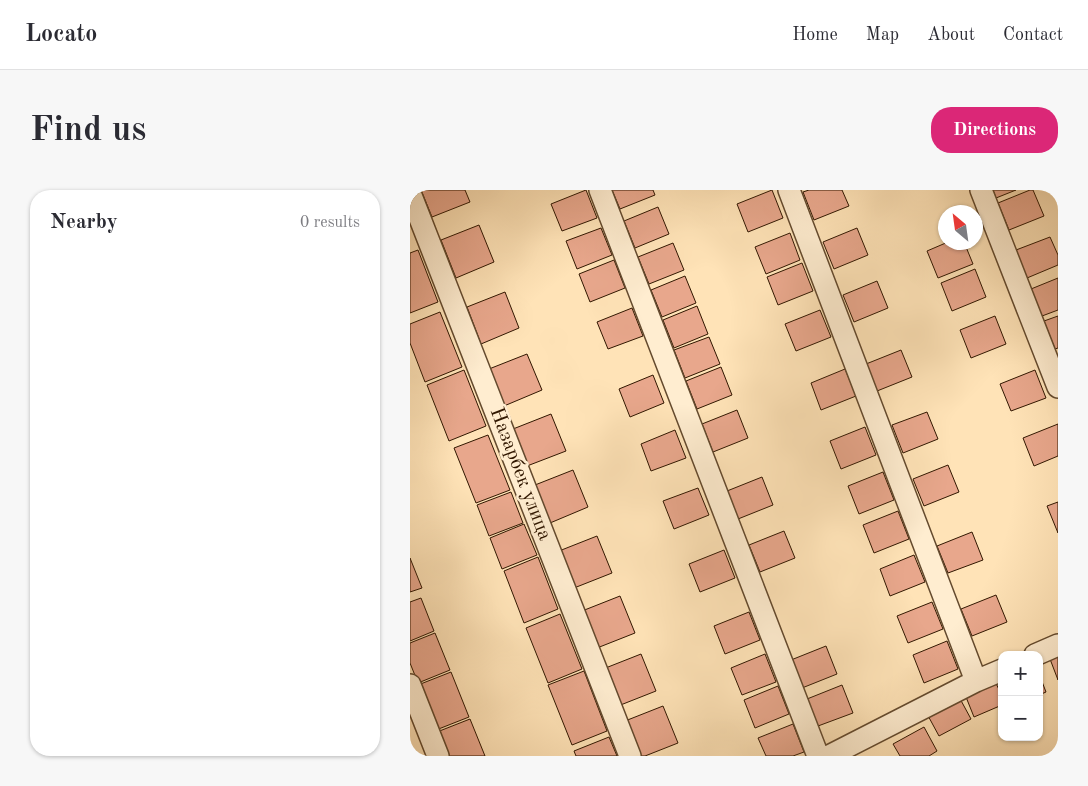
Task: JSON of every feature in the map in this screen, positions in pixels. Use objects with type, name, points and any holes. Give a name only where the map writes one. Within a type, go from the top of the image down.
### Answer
[{"type":"street","points":[[600,190],[818,756]]},
{"type":"street","points":[[789,190],[976,681]]},
{"type":"street","points":[[981,190],[1058,387]]},
{"type":"street","name":"Назарбек улица","points":[[410,193],[630,756]]},
{"type":"street","points":[[1043,652],[1058,645]]},
{"type":"street","points":[[829,756],[998,672]]},
{"type":"street","points":[[410,685],[438,756]]},
{"type":"building","points":[[421,190],[465,190],[470,202],[432,217]]},
{"type":"building","points":[[586,190],[597,218],[562,231],[551,204]]},
{"type":"building","points":[[612,190],[653,190],[655,195],[620,209]]},
{"type":"building","points":[[772,190],[783,218],[748,232],[737,204]]},
{"type":"building","points":[[809,190],[842,190],[849,206],[814,220],[803,192]]},
{"type":"building","points":[[993,190],[1016,190],[996,198]]},
{"type":"building","points":[[1033,190],[1044,216],[1009,230],[998,203]]},
{"type":"building","points":[[658,207],[669,234],[635,248],[624,221]]},
{"type":"building","points":[[479,225],[494,262],[456,278],[441,240]]},
{"type":"building","points":[[601,228],[612,255],[577,269],[566,241]]},
{"type":"building","points":[[857,228],[868,255],[834,269],[823,242]]},
{"type":"building","points":[[790,233],[800,260],[766,274],[755,247]]},
{"type":"building","points":[[1050,237],[1058,255],[1058,265],[1027,278],[1016,250]]},
{"type":"building","points":[[673,243],[684,270],[649,284],[638,257]]},
{"type":"building","points":[[938,246],[938,250],[967,250],[973,264],[938,278],[927,251]]},
{"type":"building","points":[[418,250],[438,302],[410,313],[410,253]]},
{"type":"building","points":[[614,260],[625,288],[590,302],[579,274]]},
{"type":"building","points":[[802,263],[813,291],[778,305],[767,277]]},
{"type":"building","points":[[975,269],[986,297],[952,311],[941,283]]},
{"type":"building","points":[[685,276],[696,303],[662,317],[651,290]]},
{"type":"building","points":[[1058,278],[1058,310],[1042,316],[1031,289]]},
{"type":"building","points":[[877,281],[888,308],[854,322],[843,295]]},
{"type":"building","points":[[505,292],[519,328],[481,344],[467,307]]},
{"type":"building","points":[[697,306],[708,334],[674,348],[663,320]]},
{"type":"building","points":[[632,308],[643,336],[608,349],[597,322]]},
{"type":"building","points":[[820,310],[831,337],[796,351],[785,324]]},
{"type":"building","points":[[440,312],[462,367],[425,382],[410,343],[410,324]]},
{"type":"building","points":[[995,316],[1006,344],[971,358],[960,330]]},
{"type":"building","points":[[1058,316],[1058,348],[1055,349],[1044,321]]},
{"type":"building","points":[[709,337],[720,364],[685,378],[674,350]]},
{"type":"building","points":[[901,350],[912,377],[877,391],[866,364]]},
{"type":"building","points":[[527,354],[542,390],[504,406],[489,369]]},
{"type":"building","points":[[721,367],[732,395],[697,409],[686,381]]},
{"type":"building","points":[[845,369],[856,396],[821,410],[811,383]]},
{"type":"building","points":[[464,370],[486,426],[449,441],[427,385]]},
{"type":"building","points":[[1035,370],[1046,398],[1011,411],[1000,384]]},
{"type":"building","points":[[653,375],[664,403],[630,417],[619,389]]},
{"type":"building","points":[[737,410],[748,438],[713,452],[702,424]]},
{"type":"building","points":[[927,412],[938,439],[903,453],[892,425]]},
{"type":"building","points":[[551,414],[566,451],[527,466],[513,429]]},
{"type":"building","points":[[1058,424],[1058,456],[1034,466],[1023,438]]},
{"type":"building","points":[[865,427],[876,455],[841,469],[830,441]]},
{"type":"building","points":[[675,430],[686,458],[651,471],[641,444]]},
{"type":"building","points":[[488,435],[510,490],[476,503],[454,448]]},
{"type":"building","points":[[948,465],[959,492],[924,506],[913,479]]},
{"type":"building","points":[[573,470],[588,507],[550,523],[535,485]]},
{"type":"building","points":[[883,472],[894,500],[859,514],[848,486]]},
{"type":"building","points":[[762,477],[773,505],[738,519],[727,491]]},
{"type":"building","points":[[698,488],[709,515],[674,529],[663,501]]},
{"type":"building","points":[[511,492],[523,523],[489,536],[477,505]]},
{"type":"building","points":[[1058,502],[1058,533],[1047,506]]},
{"type":"building","points":[[898,511],[909,539],[874,553],[863,525]]},
{"type":"building","points":[[524,524],[537,555],[502,569],[490,538]]},
{"type":"building","points":[[784,531],[795,558],[760,572],[749,545]]},
{"type":"building","points":[[972,532],[983,560],[948,573],[937,546]]},
{"type":"building","points":[[597,536],[612,573],[574,588],[559,551]]},
{"type":"building","points":[[724,550],[735,578],[700,592],[689,564]]},
{"type":"building","points":[[914,555],[925,582],[890,596],[880,569]]},
{"type":"building","points":[[538,557],[558,609],[524,623],[504,571]]},
{"type":"building","points":[[410,558],[422,588],[410,592]]},
{"type":"building","points":[[996,595],[1007,622],[972,636],[961,609]]},
{"type":"building","points":[[620,596],[635,633],[597,648],[582,611]]},
{"type":"building","points":[[421,598],[434,631],[410,641],[410,602]]},
{"type":"building","points":[[932,602],[943,629],[908,643],[897,616]]},
{"type":"building","points":[[749,612],[760,640],[725,654],[714,626]]},
{"type":"building","points":[[560,614],[582,669],[548,683],[526,628]]},
{"type":"building","points":[[435,633],[450,670],[418,683],[410,663],[410,643]]},
{"type":"building","points":[[947,641],[958,669],[924,683],[913,655]]},
{"type":"building","points":[[826,646],[837,674],[802,688],[791,660]]},
{"type":"building","points":[[641,654],[656,691],[618,706],[603,669]]},
{"type":"building","points":[[765,654],[776,682],[742,695],[731,668]]},
{"type":"building","points":[[1058,656],[1058,680],[1050,659]]},
{"type":"building","points":[[584,671],[607,731],[572,745],[548,685]]},
{"type":"building","points":[[451,672],[469,717],[436,730],[418,685]]},
{"type":"building","points":[[994,679],[998,688],[998,707],[974,717],[964,692]]},
{"type":"building","points":[[842,685],[853,713],[818,726],[807,699]]},
{"type":"building","points":[[778,686],[789,714],[755,728],[744,700]]},
{"type":"building","points":[[958,695],[971,719],[939,736],[926,712]]},
{"type":"building","points":[[663,706],[678,743],[645,756],[639,756],[625,721]]},
{"type":"building","points":[[470,719],[485,756],[447,756],[437,732]]},
{"type":"building","points":[[793,724],[804,752],[793,756],[766,756],[758,738]]},
{"type":"building","points":[[924,727],[937,751],[929,756],[900,756],[893,744]]},
{"type":"building","points":[[609,737],[617,756],[576,756],[574,751]]}]
